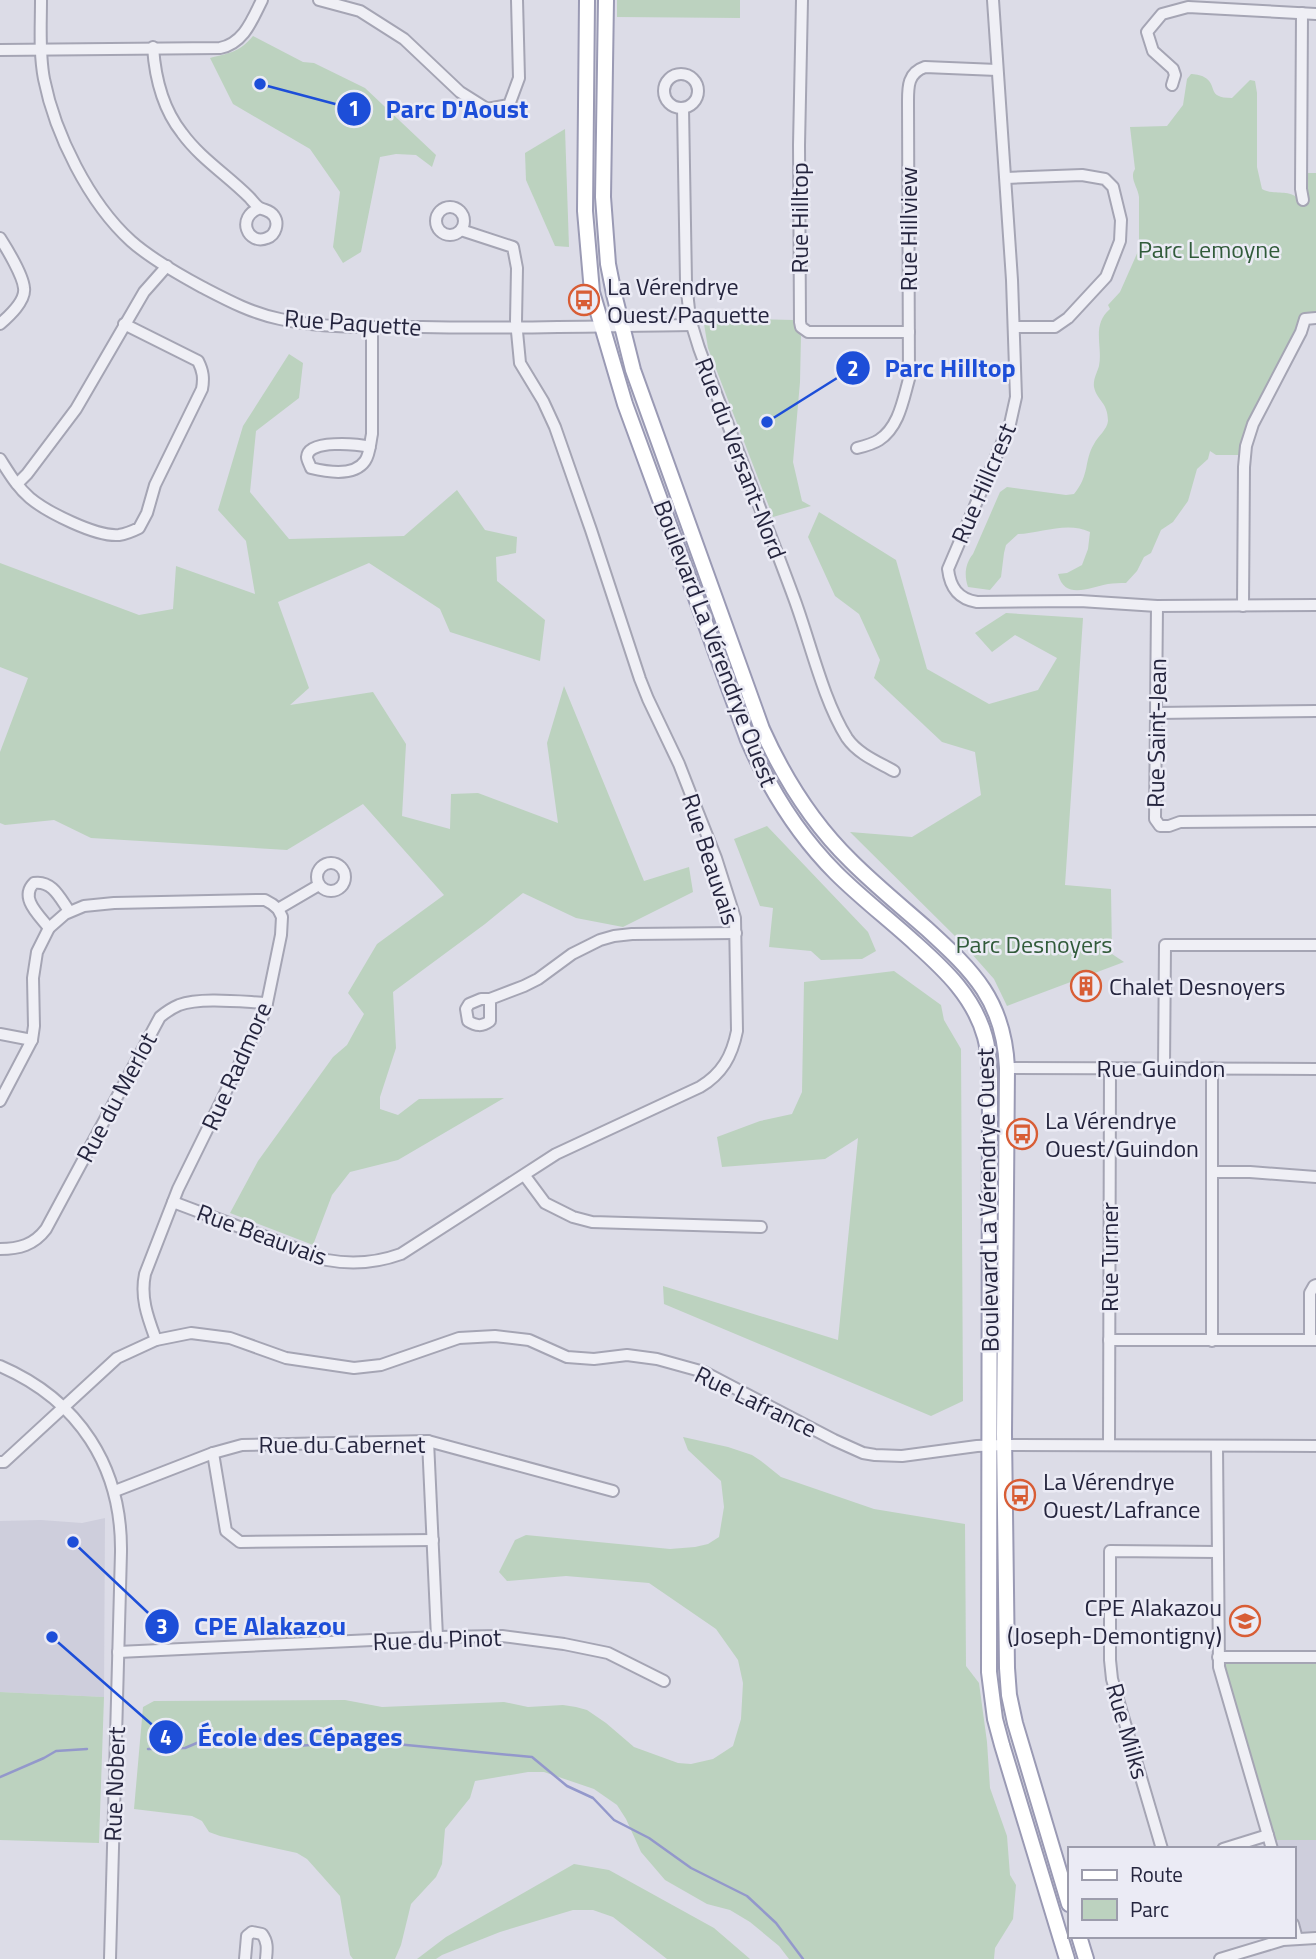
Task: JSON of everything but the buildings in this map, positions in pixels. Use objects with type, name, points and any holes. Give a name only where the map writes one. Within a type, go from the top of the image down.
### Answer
[{"type":"main road","name":"Boulevard La Vérendrye Ouest","points":[[587,0],[585,211],[592,292],[625,404],[748,740],[767,781],[804,837],[828,864],[951,976],[976,1015],[985,1035],[990,1079],[991,1696],[1002,1745],[1067,1959]]},
{"type":"main road","name":"Boulevard La Vérendrye Ouest","points":[[606,0],[603,197],[608,264],[625,346],[762,729],[800,800],[834,842],[850,860],[957,956],[973,975],[989,997],[1004,1040],[1007,1068],[1005,1628],[1009,1695],[1021,1745],[1068,1901]]},
{"type":"main road","points":[[1080,1938],[1086,1959]]},
{"type":"street","name":"Rue Paquette","points":[[41,0],[44,80],[73,161],[97,202],[131,241],[225,300],[253,311],[300,323],[372,327],[516,329],[692,325]]},
{"type":"street","points":[[0,50],[220,48],[229,46],[246,31],[262,0]]},
{"type":"street","points":[[319,0],[361,5],[404,39],[460,92],[487,109],[509,105],[519,78],[517,0]]},
{"type":"street","name":"Rue Hilltop","points":[[802,0],[799,145],[801,327],[808,332],[909,332]]},
{"type":"street","name":"Rue Hillcrest","points":[[993,0],[1006,178],[1016,397],[1010,424],[948,569],[951,586],[966,600],[976,602],[1080,601],[1157,606],[1316,605]]},
{"type":"street","points":[[1172,85],[1175,75],[1173,69],[1153,51],[1147,32],[1162,14],[1188,6],[1316,13]]},
{"type":"street","points":[[1302,13],[1303,200]]},
{"type":"street","points":[[153,47],[155,70],[164,101],[181,132],[260,208]]},
{"type":"street","name":"Rue Hillview","points":[[857,448],[877,442],[887,434],[897,419],[909,379],[910,78],[917,70],[925,67],[997,69]]},
{"type":"street","name":"Rue du Versant-Nord","points":[[683,108],[686,282],[692,325],[699,348],[839,722],[857,750],[894,771]]},
{"type":"street","points":[[1006,178],[1082,175],[1105,179],[1114,187],[1121,220],[1121,241],[1106,276],[1068,318],[1055,327],[1014,327]]},
{"type":"street","name":"Rue Beauvais","points":[[173,1202],[313,1256],[354,1264],[382,1260],[401,1254],[556,1154],[712,1080],[722,1070],[734,1046],[737,1031],[735,918],[716,858],[679,764],[644,689],[555,427],[520,363],[516,329],[517,268],[513,247],[461,230]]},
{"type":"street","points":[[0,238],[24,288],[19,303],[0,324]]},
{"type":"street","points":[[17,484],[76,409],[144,292],[167,266]]},
{"type":"street","points":[[1243,606],[1246,446],[1253,424],[1311,318]]},
{"type":"street","points":[[0,459],[31,499],[55,514],[92,530],[120,535],[139,528],[147,513],[155,485],[202,390],[204,379],[198,361],[124,324]]},
{"type":"street","points":[[370,447],[359,444],[320,445],[307,454],[307,459],[311,468],[322,470],[353,470],[366,460],[370,447],[372,434],[372,327]]},
{"type":"street","name":"Rue Saint-Jean","points":[[1157,606],[1154,819],[1160,826],[1169,826],[1180,821],[1316,821]]},
{"type":"street","points":[[1157,713],[1316,711]]},
{"type":"street","points":[[49,928],[28,898],[28,891],[34,883],[45,882],[51,886],[69,911]]},
{"type":"street","points":[[0,1101],[32,1040],[33,964],[37,952],[49,928],[69,911],[114,902],[258,900],[265,900],[278,909],[319,885]]},
{"type":"street","name":"Rue Radmore","points":[[156,1340],[145,1307],[143,1284],[173,1202],[263,1016],[281,935],[282,917],[278,909]]},
{"type":"street","points":[[490,999],[538,979],[587,945],[614,936],[736,933]]},
{"type":"street","points":[[1164,1068],[1165,944],[1316,945]]},
{"type":"street","name":"Rue du Merlot","points":[[0,1249],[12,1249],[32,1243],[46,1229],[160,1017],[178,1005],[188,1003],[267,1003]]},
{"type":"street","points":[[0,1034],[32,1040]]},
{"type":"street","name":"Rue Guindon","points":[[1007,1068],[1316,1069]]},
{"type":"street","name":"Rue Turner","points":[[1109,1445],[1110,1068]]},
{"type":"street","points":[[1212,1068],[1212,1341]]},
{"type":"street","points":[[1212,1172],[1259,1172],[1316,1177]]},
{"type":"street","points":[[525,1175],[545,1203],[573,1217],[592,1222],[761,1227]]},
{"type":"street","points":[[1109,1340],[1313,1340],[1310,1293],[1316,1285]]},
{"type":"street","name":"Rue Lafrance","points":[[0,1462],[4,1462],[117,1358],[156,1340],[191,1334],[230,1338],[286,1358],[354,1368],[381,1366],[459,1338],[495,1336],[529,1340],[567,1357],[594,1359],[627,1355],[657,1359],[704,1372],[834,1440],[863,1453],[875,1455],[902,1456],[1004,1445],[1316,1446]]},
{"type":"street","name":"Rue Nobert","points":[[0,1366],[30,1380],[64,1406],[93,1442],[115,1491],[121,1534],[110,1959]]},
{"type":"street","points":[[428,1441],[437,1637]]},
{"type":"street","name":"Rue du Cabernet","points":[[115,1491],[213,1453],[242,1445],[428,1441],[613,1491]]},
{"type":"street","points":[[1217,1446],[1218,1657],[1224,1687],[1271,1847]]},
{"type":"street","points":[[213,1453],[226,1531],[240,1542],[433,1540]]},
{"type":"street","name":"Rue Milks","points":[[1161,1847],[1112,1679],[1110,1551],[1217,1552]]},
{"type":"street","name":"Rue du Pinot","points":[[118,1652],[502,1636],[608,1653],[664,1681]]},
{"type":"street","points":[[1218,1657],[1316,1657]]},
{"type":"street","points":[[1229,1847],[1268,1835]]},
{"type":"street","points":[[1295,1932],[1297,1939]]},
{"type":"street","points":[[244,1959],[247,1936],[252,1933],[262,1934],[265,1938],[266,1959]]},
{"type":"street","points":[[1220,1959],[1267,1944],[1316,1938]]},
{"type":"shaded area","points":[[105,1518],[104,1697],[0,1692],[0,1521],[82,1523]]},
{"type":"shaded area","points":[[1269,1840],[1316,1840],[1316,1938],[1297,1939],[1295,1932],[1295,1847],[1271,1847]]},
{"type":"green space","points":[[617,0],[740,0],[740,18],[617,17]]},
{"type":"green space","points":[[253,36],[303,62],[314,63],[365,88],[436,155],[432,167],[416,155],[396,154],[380,157],[361,252],[343,263],[333,247],[340,192],[310,149],[233,104],[210,58],[239,49]]},
{"type":"green space","name":"Parc Lemoyne","points":[[1191,74],[1208,80],[1218,96],[1232,98],[1250,80],[1255,81],[1257,167],[1262,189],[1291,194],[1299,200],[1301,173],[1316,173],[1316,315],[1253,424],[1244,455],[1216,455],[1210,451],[1208,459],[1197,469],[1188,501],[1173,522],[1161,530],[1151,553],[1144,557],[1137,571],[1126,583],[1079,590],[1066,587],[1058,574],[1067,573],[1082,565],[1090,532],[1064,528],[1018,534],[1006,545],[1001,577],[990,590],[968,587],[967,566],[1000,492],[1007,487],[1074,494],[1082,480],[1091,450],[1107,424],[1106,410],[1094,387],[1100,358],[1099,329],[1104,315],[1110,309],[1108,305],[1120,292],[1139,249],[1139,197],[1133,179],[1135,169],[1130,127],[1167,126],[1183,105],[1187,79]]},
{"type":"green space","points":[[565,129],[569,247],[555,246],[526,180],[525,153]]},
{"type":"green space","points":[[703,318],[794,320],[801,336],[793,462],[802,501],[811,506],[773,517],[708,348]]},
{"type":"green space","points":[[289,354],[303,363],[299,398],[256,431],[250,492],[289,539],[404,536],[457,490],[485,530],[517,537],[516,553],[496,557],[497,581],[545,620],[540,661],[450,632],[440,609],[369,563],[278,602],[309,688],[290,705],[373,692],[406,744],[402,816],[450,829],[451,794],[478,793],[558,823],[547,743],[564,686],[644,881],[689,867],[693,892],[623,927],[576,918],[523,893],[393,992],[396,1048],[380,1097],[380,1109],[398,1115],[419,1099],[504,1098],[398,1160],[350,1172],[332,1195],[313,1245],[230,1213],[258,1161],[333,1057],[347,1045],[364,1014],[348,993],[377,944],[444,895],[363,804],[287,850],[91,838],[54,820],[5,825],[0,823],[0,752],[28,678],[0,667],[0,563],[139,615],[173,609],[176,566],[255,594],[246,541],[218,510],[243,426]]},
{"type":"green space","name":"Parc Desnoyers","points":[[819,512],[896,560],[927,669],[989,704],[1038,690],[1057,658],[1015,635],[992,652],[975,633],[1006,613],[1083,618],[1065,885],[1111,889],[1112,954],[1124,962],[1007,1006],[994,979],[963,944],[850,832],[912,837],[981,795],[975,752],[942,742],[874,678],[880,660],[859,614],[835,596],[808,537]]},
{"type":"green space","points":[[767,826],[868,932],[876,951],[862,959],[821,960],[811,951],[769,947],[773,908],[760,906],[734,839]]},
{"type":"green space","points":[[894,971],[941,1005],[944,1020],[961,1049],[963,1401],[931,1416],[664,1304],[663,1286],[838,1340],[858,1138],[825,1159],[722,1167],[717,1137],[760,1121],[792,1114],[802,1092],[804,982]]},
{"type":"green space","points":[[683,1437],[752,1455],[781,1477],[874,1509],[965,1524],[966,1666],[979,1683],[990,1788],[1007,1836],[1010,1875],[1016,1885],[1013,1919],[995,1948],[994,1959],[789,1959],[779,1946],[750,1922],[730,1910],[707,1904],[665,1880],[641,1852],[617,1805],[594,1789],[544,1772],[528,1772],[475,1781],[470,1798],[445,1829],[442,1864],[436,1877],[411,1904],[395,1959],[353,1959],[350,1955],[340,1896],[307,1859],[297,1853],[209,1832],[202,1821],[192,1816],[134,1809],[143,1707],[154,1701],[345,1700],[382,1707],[504,1702],[528,1707],[563,1705],[587,1710],[634,1747],[678,1763],[691,1764],[713,1759],[733,1746],[741,1719],[743,1683],[738,1660],[716,1629],[649,1583],[566,1576],[507,1581],[499,1572],[515,1540],[526,1535],[670,1549],[708,1544],[719,1537],[724,1507],[721,1481],[688,1450]]},
{"type":"green space","points":[[1218,1657],[1316,1657],[1316,1840],[1269,1840]]},
{"type":"green space","points":[[0,1692],[104,1697],[99,1843],[0,1840]]},
{"type":"green space","points":[[574,1864],[609,1870],[714,1928],[750,1959],[667,1959],[613,1917],[593,1910],[573,1910],[500,1932],[436,1959],[417,1959],[446,1937]]},
{"type":"waterway","points":[[148,1749],[185,1748],[218,1734],[239,1732],[283,1747],[365,1741],[532,1757],[567,1786],[593,1798],[614,1820],[649,1838],[691,1868],[747,1896],[776,1923],[803,1959]]},
{"type":"waterway","points":[[0,1777],[56,1751],[87,1749]]},
{"type":"place","name":"Parc D'Aoust","points":[[260,84]]},
{"type":"place","name":"La Vérendrye Ouest/Paquette","points":[[584,300]]},
{"type":"place","name":"Parc Hilltop","points":[[767,422]]},
{"type":"place","name":"Chalet Desnoyers","points":[[1086,986]]},
{"type":"place","name":"La Vérendrye Ouest/Guindon","points":[[1022,1134]]},
{"type":"place","name":"La Vérendrye Ouest/Lafrance","points":[[1020,1495]]},
{"type":"place","name":"CPE Alakazou","points":[[73,1542]]},
{"type":"place","name":"CPE Alakazou (Joseph-Demontigny)","points":[[1245,1621]]},
{"type":"place","name":"École des Cépages","points":[[52,1637]]}]
